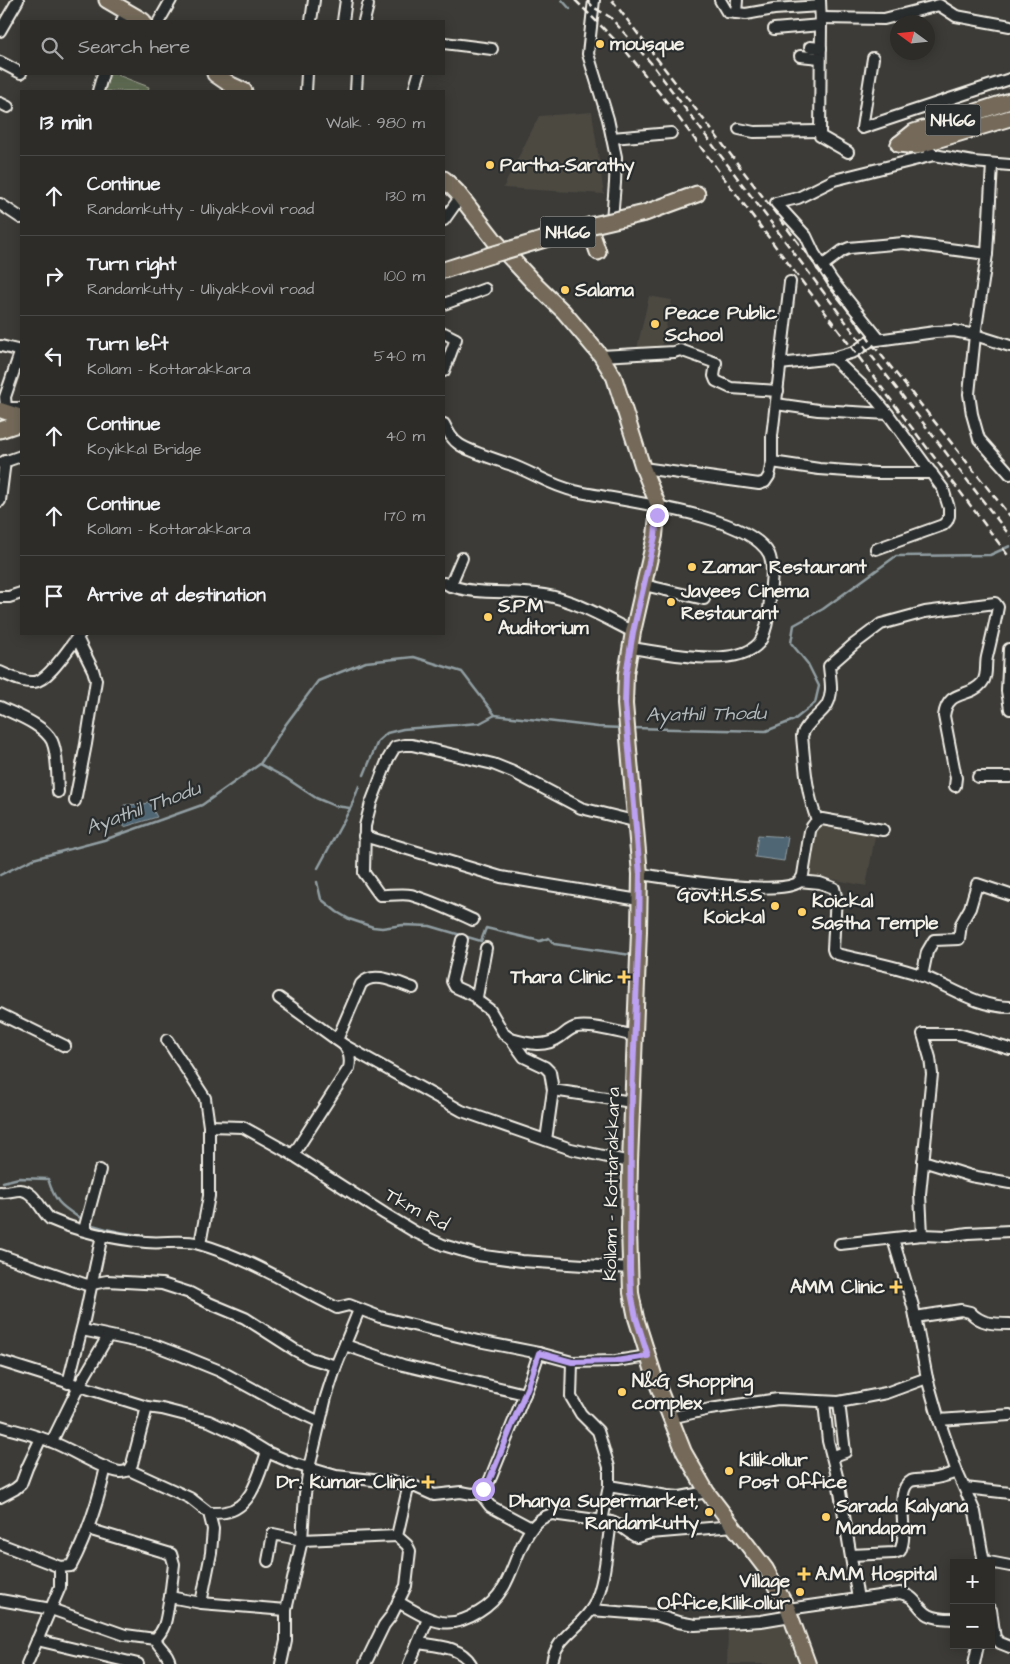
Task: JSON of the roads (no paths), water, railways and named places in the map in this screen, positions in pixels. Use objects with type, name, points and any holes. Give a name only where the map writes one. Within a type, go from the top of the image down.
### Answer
[{"type":"highway","points":[[107,0],[124,16],[139,20]]},
{"type":"highway","points":[[216,75],[235,89]]},
{"type":"highway","name":"NH66","points":[[918,145],[899,144],[914,132],[1010,102]]},
{"type":"highway","points":[[918,145],[1010,118]]},
{"type":"highway","points":[[445,180],[461,196],[495,241],[534,284]]},
{"type":"highway","name":"NH66","points":[[445,270],[588,226],[646,214],[697,194]]},
{"type":"highway","points":[[588,226],[598,252]]},
{"type":"highway","points":[[0,430],[20,423]]},
{"type":"main road","points":[[534,284],[564,312],[601,356],[614,377],[643,468],[658,505],[655,536],[631,648]]},
{"type":"main road","points":[[3,409],[20,417]]},
{"type":"main road","name":"Kollam - Kottarakkara","points":[[631,648],[626,674],[625,704],[640,874],[636,1036],[630,1162],[631,1293],[636,1318],[648,1356],[684,1452],[707,1492],[766,1569],[789,1612],[808,1664]]},
{"type":"street","points":[[0,30],[18,0]]},
{"type":"street","points":[[161,20],[171,0]]},
{"type":"street","points":[[311,20],[314,0]]},
{"type":"street","points":[[343,20],[346,0]]},
{"type":"street","points":[[594,0],[588,54],[612,138],[616,168],[612,220]]},
{"type":"street","points":[[720,0],[727,12],[746,14],[820,3],[821,22],[817,51],[820,136],[848,152]]},
{"type":"street","points":[[736,13],[737,0]]},
{"type":"street","points":[[364,20],[368,5]]},
{"type":"street","points":[[774,28],[821,22],[884,19],[939,5],[956,16],[1010,26]]},
{"type":"street","points":[[445,43],[492,49]]},
{"type":"street","points":[[800,56],[817,51]]},
{"type":"street","points":[[873,58],[862,128],[1010,79]]},
{"type":"street","points":[[0,62],[20,72]]},
{"type":"street","points":[[98,90],[103,75]]},
{"type":"street","points":[[306,90],[307,75]]},
{"type":"street","points":[[356,90],[357,75]]},
{"type":"street","points":[[414,90],[419,75]]},
{"type":"street","points":[[739,130],[754,132],[820,131]]},
{"type":"street","points":[[612,138],[671,133]]},
{"type":"street","points":[[918,145],[934,154],[992,164],[1010,165]]},
{"type":"street","points":[[878,339],[847,302],[822,266],[806,236],[776,203],[798,198],[834,180],[934,154]]},
{"type":"street","points":[[992,164],[988,254],[975,335],[969,394],[972,414],[979,438],[1010,474]]},
{"type":"street","points":[[445,219],[461,196]]},
{"type":"street","points":[[0,204],[20,217]]},
{"type":"street","points":[[822,266],[842,250],[903,243],[988,254]]},
{"type":"street","points":[[643,468],[759,484],[765,482],[769,476],[772,462],[772,436],[790,282]]},
{"type":"street","points":[[445,304],[485,289]]},
{"type":"street","points":[[780,364],[833,358],[854,352],[870,341],[935,332],[954,331],[975,335],[1010,346]]},
{"type":"street","points":[[445,334],[456,339],[445,367]]},
{"type":"street","points":[[1,346],[20,353]]},
{"type":"street","points":[[601,356],[674,352],[680,350],[716,363],[714,376],[716,381],[732,388],[778,392]]},
{"type":"street","points":[[20,356],[8,388],[3,409],[20,408]]},
{"type":"street","points":[[833,358],[866,389],[888,414],[943,489],[947,500],[949,516],[943,525],[876,549]]},
{"type":"street","points":[[776,404],[818,410],[888,414]]},
{"type":"street","points":[[445,426],[450,436],[460,445],[521,468],[558,486],[574,491],[658,505],[726,524],[744,532],[759,543],[769,555],[772,573],[766,626],[759,642],[748,650],[716,658],[691,657],[631,648]]},
{"type":"street","points":[[0,502],[3,462],[20,456]]},
{"type":"street","points":[[772,462],[819,469],[876,473],[932,473]]},
{"type":"street","points":[[462,558],[447,584],[468,590],[527,592],[545,595],[571,603],[633,632]]},
{"type":"street","points":[[644,585],[704,599]]},
{"type":"street","points":[[0,597],[9,597],[20,593]]},
{"type":"street","points":[[817,820],[809,799],[802,736],[804,730],[826,706],[832,684],[829,666],[831,662],[837,660],[881,624],[925,612],[963,606],[978,607],[995,603],[998,607],[984,681],[978,686],[951,699],[945,707],[944,716],[956,778],[955,786]]},
{"type":"street","points":[[0,672],[20,680],[35,682],[53,668],[78,636],[96,680],[75,800]]},
{"type":"street","points":[[991,644],[1009,649],[1008,691],[1010,709]]},
{"type":"street","points":[[0,707],[43,730],[51,740],[56,764],[58,792]]},
{"type":"street","points":[[473,920],[410,895],[398,893],[382,896],[364,873],[364,836],[371,803],[388,759],[395,747],[404,744],[493,764],[581,808],[634,821]]},
{"type":"street","points":[[978,777],[1009,774]]},
{"type":"street","points":[[799,881],[804,875],[811,827],[817,820],[822,819],[883,830]]},
{"type":"street","points":[[364,836],[500,877],[639,900]]},
{"type":"street","points":[[640,874],[745,887],[780,887],[799,881],[820,883],[834,888],[836,896],[834,952],[922,976],[980,1002],[996,1007],[1010,1007]]},
{"type":"street","points":[[922,976],[927,952],[934,940],[959,939],[961,924],[970,908],[977,884],[1010,895]]},
{"type":"street","points":[[462,940],[452,981],[455,987],[477,997]]},
{"type":"street","points":[[486,948],[477,997],[479,1002],[490,1010],[504,1034],[511,1039],[524,1057],[545,1067],[550,1072],[553,1090],[546,1140]]},
{"type":"street","points":[[341,1043],[361,984],[365,979],[382,978],[413,988]]},
{"type":"street","points":[[279,998],[341,1043],[462,1111],[571,1149],[630,1162]]},
{"type":"street","points":[[0,1014],[65,1046]]},
{"type":"street","points":[[511,1039],[529,1044],[542,1044],[553,1042],[570,1029],[578,1027],[636,1036]]},
{"type":"street","points":[[922,1234],[920,1194],[932,1074],[930,1058],[923,1034],[958,1034],[1010,1049]]},
{"type":"street","points":[[167,1040],[205,1098],[209,1126],[209,1196],[200,1244]]},
{"type":"street","points":[[293,1156],[349,1068],[350,1055],[341,1043]]},
{"type":"street","points":[[553,1090],[632,1102]]},
{"type":"street","name":"Tkm Rd","points":[[209,1126],[243,1127],[415,1232],[443,1245],[477,1255],[522,1261],[630,1268]]},
{"type":"street","points":[[923,1161],[971,1176],[1010,1183]]},
{"type":"street","points":[[84,1230],[100,1170]]},
{"type":"street","points":[[0,1192],[25,1191],[34,1198],[50,1219],[102,1235],[148,1242],[200,1244],[226,1253],[270,1273],[337,1308],[349,1305],[359,1310],[478,1341],[539,1353],[572,1362],[616,1361],[648,1356]]},
{"type":"street","points":[[840,1244],[922,1234],[947,1236],[1010,1231]]},
{"type":"street","points":[[52,1441],[74,1384],[82,1330],[102,1235]]},
{"type":"street","points":[[893,1239],[915,1317],[927,1378],[938,1420],[957,1472],[976,1512],[984,1559]]},
{"type":"street","points":[[0,1255],[87,1285],[106,1281],[162,1284],[190,1292],[209,1303],[245,1318],[294,1350],[310,1358],[336,1366]]},
{"type":"street","points":[[281,1664],[286,1641],[286,1610],[302,1540],[305,1494],[320,1422],[336,1366],[359,1310]]},
{"type":"street","points":[[915,1317],[961,1310],[970,1312],[976,1318],[983,1321],[995,1324],[1010,1324]]},
{"type":"street","points":[[82,1330],[154,1345],[192,1359],[220,1371],[279,1403],[320,1422]]},
{"type":"street","points":[[74,1384],[108,1336]]},
{"type":"street","points":[[345,1345],[403,1365],[525,1394]]},
{"type":"street","points":[[0,1361],[147,1407],[209,1421],[267,1452],[295,1464],[336,1476],[408,1484],[434,1495],[461,1492],[480,1493],[487,1486],[525,1394],[539,1353]]},
{"type":"street","points":[[552,1664],[555,1650],[561,1640],[591,1610],[596,1600],[605,1564],[609,1467],[598,1430],[580,1414],[571,1397],[572,1362]]},
{"type":"street","points":[[670,1418],[710,1409],[778,1399],[839,1402],[886,1393],[927,1378]]},
{"type":"street","points":[[824,1402],[828,1441],[838,1480],[858,1598]]},
{"type":"street","points":[[834,1456],[845,1452],[839,1402]]},
{"type":"street","points":[[129,1470],[147,1407]]},
{"type":"street","points":[[938,1420],[1010,1415]]},
{"type":"street","points":[[0,1426],[52,1441],[106,1467],[125,1472],[129,1470],[190,1498],[209,1512],[224,1513],[235,1510],[244,1502],[250,1495],[267,1452]]},
{"type":"street","points":[[0,1497],[15,1490],[21,1484],[26,1468],[41,1438]]},
{"type":"street","points":[[0,1544],[60,1567],[71,1566],[99,1499],[106,1467]]},
{"type":"street","points":[[851,1555],[894,1553],[900,1551],[904,1539],[902,1496],[904,1487],[913,1480],[943,1477],[957,1472]]},
{"type":"street","points":[[396,1536],[408,1484]]},
{"type":"street","points":[[609,1486],[680,1497],[707,1492]]},
{"type":"street","points":[[965,1488],[1010,1494]]},
{"type":"street","points":[[480,1493],[490,1506],[531,1528]]},
{"type":"street","points":[[201,1603],[211,1553],[213,1529],[209,1512]]},
{"type":"street","points":[[398,1602],[428,1619],[452,1624],[476,1614],[495,1599],[504,1587],[531,1528],[545,1516],[552,1514],[617,1523],[628,1533],[636,1537],[650,1532],[734,1526]]},
{"type":"street","points":[[0,1600],[51,1609],[125,1635],[154,1639],[161,1633],[166,1622],[174,1564],[170,1554],[88,1529]]},
{"type":"street","points":[[268,1561],[273,1534],[302,1540],[396,1536],[408,1545],[410,1551],[406,1586],[365,1664]]},
{"type":"street","points":[[995,1564],[1010,1566]]},
{"type":"street","points":[[27,1664],[60,1587],[60,1567]]},
{"type":"street","points":[[591,1610],[656,1615],[695,1625],[761,1621],[789,1612],[858,1598],[906,1594],[914,1599],[927,1614],[950,1619]]},
{"type":"street","points":[[170,1597],[201,1603],[286,1610]]},
{"type":"street","points":[[409,1664],[428,1619]]},
{"type":"street","points":[[154,1639],[159,1648],[170,1659],[170,1664]]},
{"type":"street","points":[[995,1639],[1010,1647]]},
{"type":"street","points":[[38,1640],[138,1664]]},
{"type":"street","points":[[418,1643],[457,1651],[464,1654],[471,1664]]},
{"type":"street","points":[[974,1664],[977,1649]]},
{"type":"water","points":[[148,801],[157,817],[124,827],[124,805],[145,804]]},
{"type":"water","points":[[758,835],[788,837],[784,861],[755,857]]},
{"type":"waterway","points":[[562,0],[570,9]]},
{"type":"waterway","name":"Ayathil Thodu","points":[[631,728],[766,731],[794,720],[815,703],[819,686],[808,664],[791,643],[794,625],[823,609],[896,556],[990,555],[1010,546]]},
{"type":"waterway","name":"Ayathil Thodu","points":[[0,875],[33,859],[104,840],[202,805],[260,764],[286,724],[318,681],[366,662],[414,657],[462,672],[495,715],[598,727],[623,728]]},
{"type":"waterway","points":[[364,775],[378,741],[387,733],[403,729],[480,723],[495,715]]},
{"type":"waterway","points":[[260,764],[286,778],[316,798],[335,806],[350,808]]},
{"type":"waterway","points":[[318,868],[351,807],[359,786]]},
{"type":"waterway","points":[[317,882],[321,899],[337,912],[349,919],[373,927],[430,926],[481,941],[486,928],[540,941],[549,938],[554,944],[631,955]]},
{"type":"waterway","points":[[3,1182],[19,1178],[48,1179],[57,1200],[84,1221]]},
{"type":"waterway","points":[[89,1224],[126,1233],[164,1238]]},
{"type":"railway","points":[[575,0],[625,50],[666,101],[1010,558]]},
{"type":"railway","points":[[587,0],[593,7],[610,17],[651,63],[1010,536]]},
{"type":"railway","points":[[612,0],[816,266],[870,341],[1010,516]]},
{"type":"place","name":"mousque","points":[[600,44]]},
{"type":"place","name":"Partha-Sarathy","points":[[490,165]]},
{"type":"place","name":"Salama","points":[[565,290]]},
{"type":"place","name":"Peace Public School","points":[[655,324]]},
{"type":"place","name":"Zamar Restaurant","points":[[692,567]]},
{"type":"place","name":"Javees Cinema Restaurant","points":[[671,602]]},
{"type":"place","name":"S.P.M Auditorium","points":[[488,617]]},
{"type":"place","name":"Govt.H.S.S. Koickal","points":[[775,906]]},
{"type":"place","name":"Koickal Sastha Temple","points":[[802,912]]},
{"type":"place","name":"Thara Clinic","points":[[624,977]]},
{"type":"place","name":"AMM Clinic","points":[[896,1287]]},
{"type":"place","name":"N&G Shopping complex","points":[[622,1392]]},
{"type":"place","name":"Kilikollur Post Office","points":[[729,1471]]},
{"type":"place","name":"Dr. Kumar Clinic","points":[[428,1482]]},
{"type":"place","name":"Dhanya Supermarket, Randamkutty","points":[[709,1512]]},
{"type":"place","name":"Sarada Kalyana Mandapam","points":[[826,1517]]},
{"type":"place","name":"A.M.M Hospital","points":[[804,1574]]},
{"type":"place","name":"Village Office,Kilikollur","points":[[800,1592]]}]
